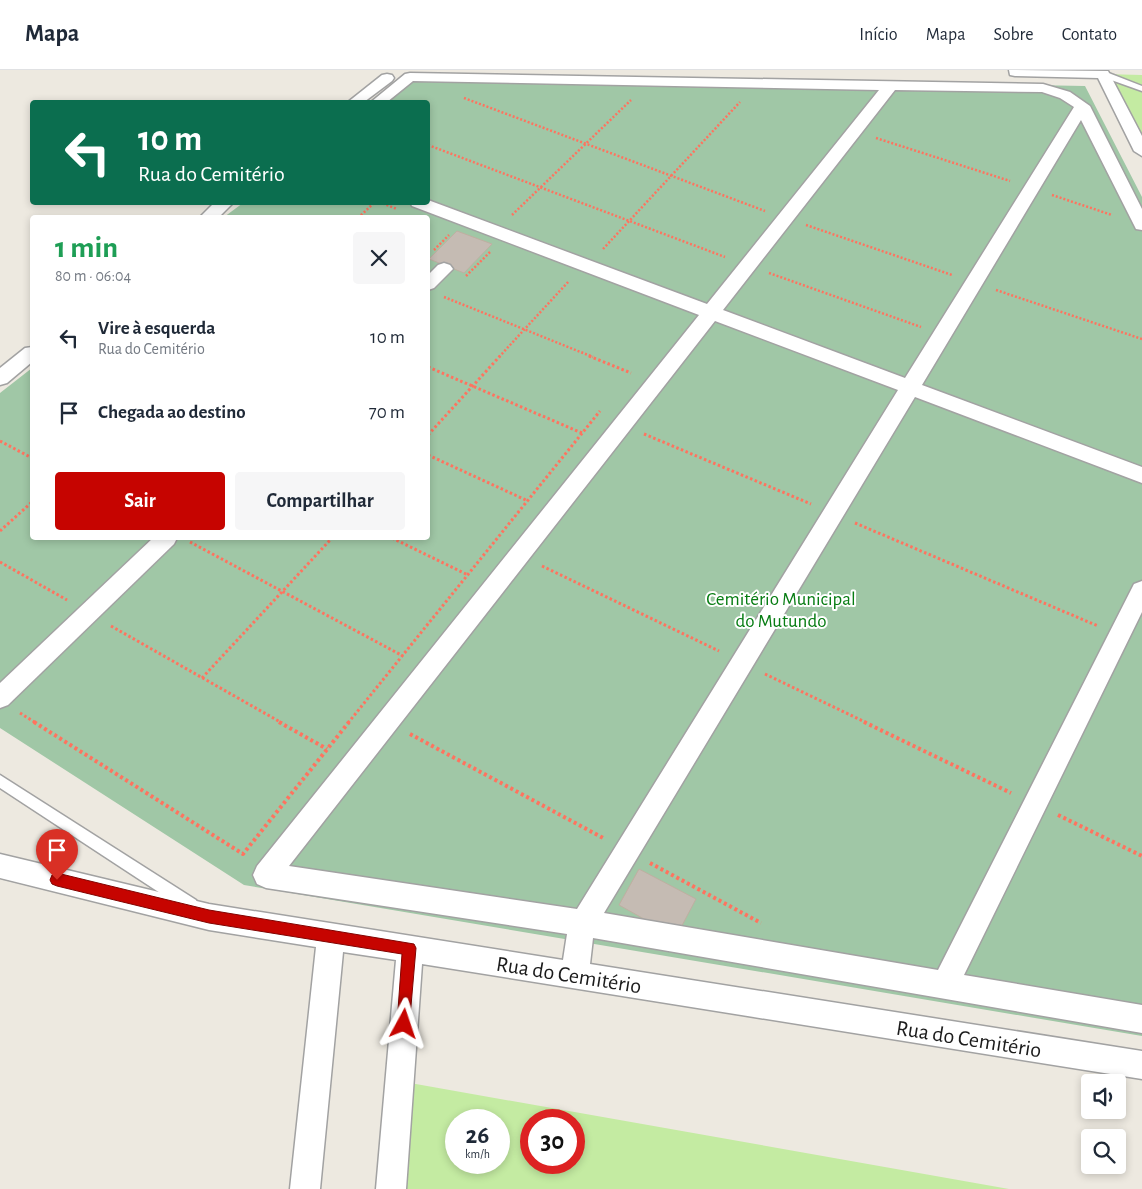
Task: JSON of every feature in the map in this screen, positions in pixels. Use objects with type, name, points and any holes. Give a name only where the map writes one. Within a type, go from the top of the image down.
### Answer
[{"type":"street","points":[[359,100],[401,70]]},
{"type":"street","points":[[1004,72],[1103,74],[1142,151]]},
{"type":"street","points":[[381,100],[410,77],[1043,88],[1065,95],[1082,106],[1142,225]]},
{"type":"street","points":[[890,86],[266,875],[581,932],[945,985],[1142,1019]]},
{"type":"street","points":[[575,975],[581,932],[742,663],[1082,106]]},
{"type":"street","points":[[211,215],[222,205]]},
{"type":"street","points":[[424,205],[495,239],[580,272],[710,313],[1142,475]]},
{"type":"street","points":[[432,289],[444,268]]},
{"type":"street","points":[[0,378],[30,355]]},
{"type":"street","points":[[8,705],[88,613],[164,540]]},
{"type":"street","points":[[945,985],[1142,590]]},
{"type":"street","name":"Rua do Cemitério","points":[[0,866],[209,917],[1142,1065]]},
{"type":"street","points":[[305,1189],[331,936]]},
{"type":"street","points":[[391,1189],[410,948]]},
{"type":"lane","points":[[1103,74],[1142,89]]},
{"type":"lane","points":[[0,781],[209,917]]},
{"type":"path","points":[[444,268],[465,277],[495,239],[541,188],[650,82]]},
{"type":"path","points":[[430,432],[758,84]]},
{"type":"path","points":[[854,131],[1142,225]]},
{"type":"path","points":[[430,146],[748,266],[942,335]]},
{"type":"path","points":[[361,215],[372,205]]},
{"type":"path","points":[[430,254],[453,231]]},
{"type":"path","points":[[432,289],[524,330],[631,373]]},
{"type":"path","points":[[625,380],[636,366]]},
{"type":"path","points":[[430,368],[582,434]]},
{"type":"path","points":[[8,705],[243,854],[606,403]]},
{"type":"path","points":[[622,425],[1120,635]]},
{"type":"path","points":[[0,441],[30,457]]},
{"type":"path","points":[[430,456],[528,501]]},
{"type":"path","points":[[0,531],[30,504]]},
{"type":"path","points":[[185,540],[403,656]]},
{"type":"path","points":[[202,678],[330,540]]},
{"type":"path","points":[[396,540],[468,575]]},
{"type":"path","points":[[519,555],[1142,856]]},
{"type":"path","points":[[0,562],[327,749]]},
{"type":"green space","name":"Cemitério Municipal do Mutundo","points":[[408,73],[1085,86],[1142,197],[1142,1036],[244,885],[0,728],[0,393],[30,370],[30,540],[430,540],[430,215],[227,215],[240,205],[430,205],[430,100],[373,100]]},
{"type":"green space","points":[[1103,74],[1142,75],[1142,151]]},
{"type":"green space","points":[[399,1081],[557,1109],[520,1109],[520,1174],[585,1174],[585,1114],[1009,1189],[391,1189]]},
{"type":"building","points":[[457,231],[492,244],[464,273],[430,258]]},
{"type":"building","points":[[639,869],[696,899],[676,937],[619,905]]},
{"type":"route","points":[[57,880],[209,917],[410,948],[404,1024]]}]
